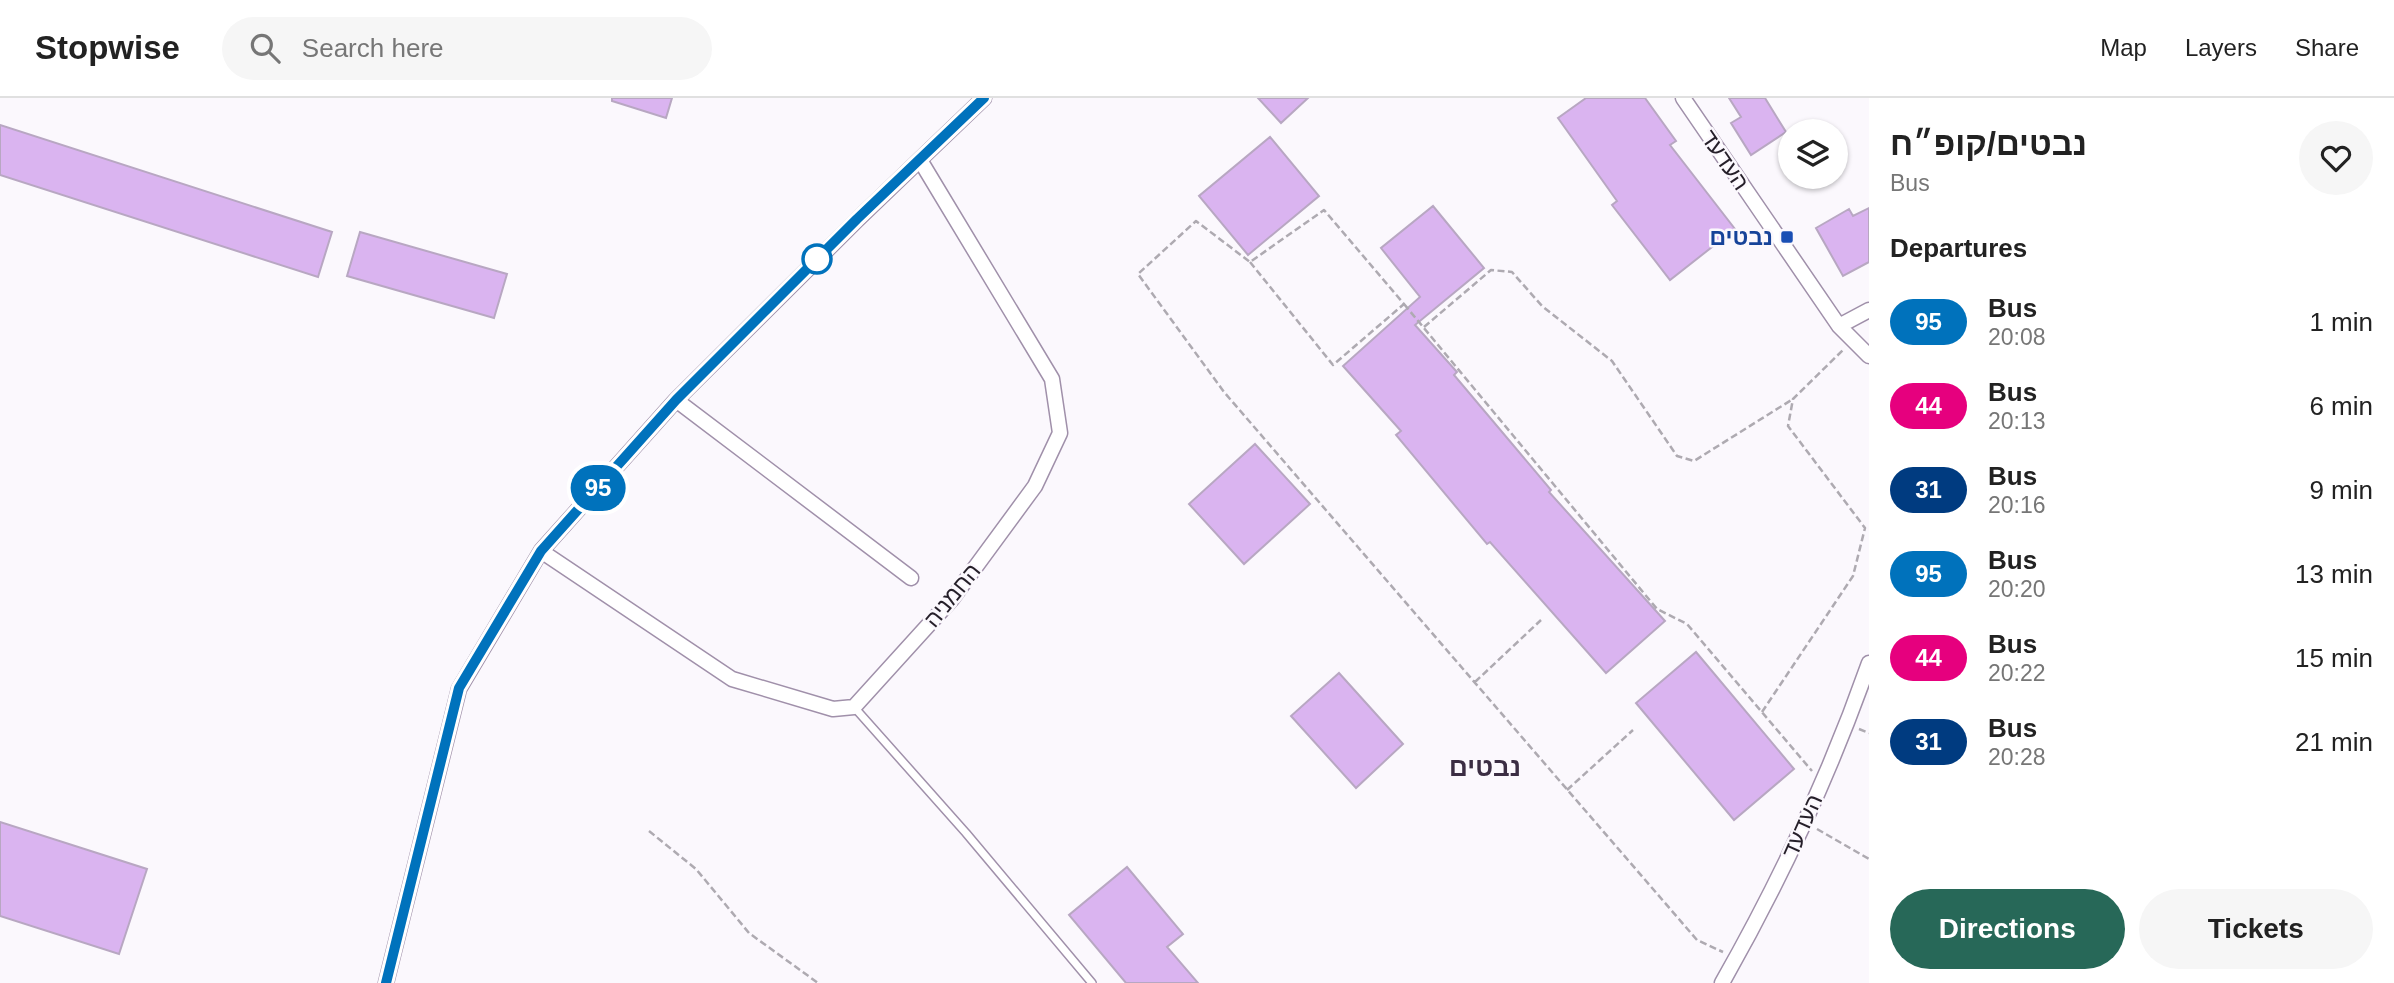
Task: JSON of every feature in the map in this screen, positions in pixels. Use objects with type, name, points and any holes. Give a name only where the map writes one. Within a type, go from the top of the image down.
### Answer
[{"type":"street","points":[[386,983],[459,688],[541,551],[676,400],[984,98]]},
{"type":"street","name":"העדעד","points":[[1683,98],[1839,326],[1869,356]]},
{"type":"street","name":"החמניה","points":[[855,707],[952,599],[1035,486],[1060,433],[1052,379],[920,160]]},
{"type":"street","points":[[1839,326],[1869,310]]},
{"type":"street","points":[[676,400],[911,578]]},
{"type":"street","points":[[541,551],[732,679],[833,709],[855,707]]},
{"type":"street","name":"העדעד","points":[[1722,983],[1759,917],[1804,821],[1850,718],[1869,663]]},
{"type":"lane","points":[[855,707],[966,833],[1092,983]]},
{"type":"path","points":[[1250,262],[1324,210],[1657,609],[1687,624],[1821,782]]},
{"type":"path","points":[[1404,303],[1333,365],[1250,262],[1196,221],[1138,274],[1224,392],[1697,940],[1736,958]]},
{"type":"path","points":[[1423,327],[1491,270],[1512,272],[1542,306],[1612,360],[1677,456],[1694,461],[1793,400],[1853,340]]},
{"type":"path","points":[[1762,712],[1853,576],[1865,528],[1788,426],[1793,400]]},
{"type":"path","points":[[1475,682],[1541,620]]},
{"type":"path","points":[[1567,790],[1633,730]]},
{"type":"path","points":[[1804,821],[1869,859]]},
{"type":"path","points":[[649,831],[695,869],[749,933],[818,983]]},
{"type":"building","points":[[612,98],[672,98],[666,118],[612,101]]},
{"type":"building","points":[[1258,98],[1308,98],[1281,123]]},
{"type":"building","points":[[1586,98],[1645,98],[1676,141],[1670,145],[1735,229],[1670,280],[1612,205],[1617,201],[1558,118]]},
{"type":"building","points":[[1729,98],[1765,98],[1778,119],[1778,137],[1751,155],[1731,123],[1741,117]]},
{"type":"building","points":[[0,125],[332,232],[318,277],[0,175]]},
{"type":"building","points":[[1270,137],[1319,196],[1248,255],[1199,196]]},
{"type":"building","points":[[1433,206],[1484,268],[1415,325],[1457,372],[1454,375],[1551,490],[1549,492],[1665,621],[1606,673],[1490,542],[1487,544],[1396,435],[1401,431],[1343,366],[1420,297],[1381,248]]},
{"type":"building","points":[[1869,208],[1869,262],[1843,276],[1816,228],[1849,209],[1853,216]]},
{"type":"building","points":[[360,232],[507,274],[494,318],[347,276]]},
{"type":"building","points":[[1255,444],[1310,504],[1244,564],[1189,504]]},
{"type":"building","points":[[1696,652],[1794,769],[1734,820],[1636,703]]},
{"type":"building","points":[[1339,673],[1403,744],[1356,788],[1291,716]]},
{"type":"building","points":[[0,822],[147,869],[119,954],[0,916]]},
{"type":"building","points":[[1127,867],[1183,934],[1167,947],[1198,983],[1126,983],[1069,915]]},
{"type":"bus line","name":"95","points":[[386,983],[459,688],[541,551],[676,400],[857,219],[984,98]]},
{"type":"place","name":"נבטים","points":[[1787,237]]},
{"type":"district","name":"נבטים","points":[[1485,767]]}]
